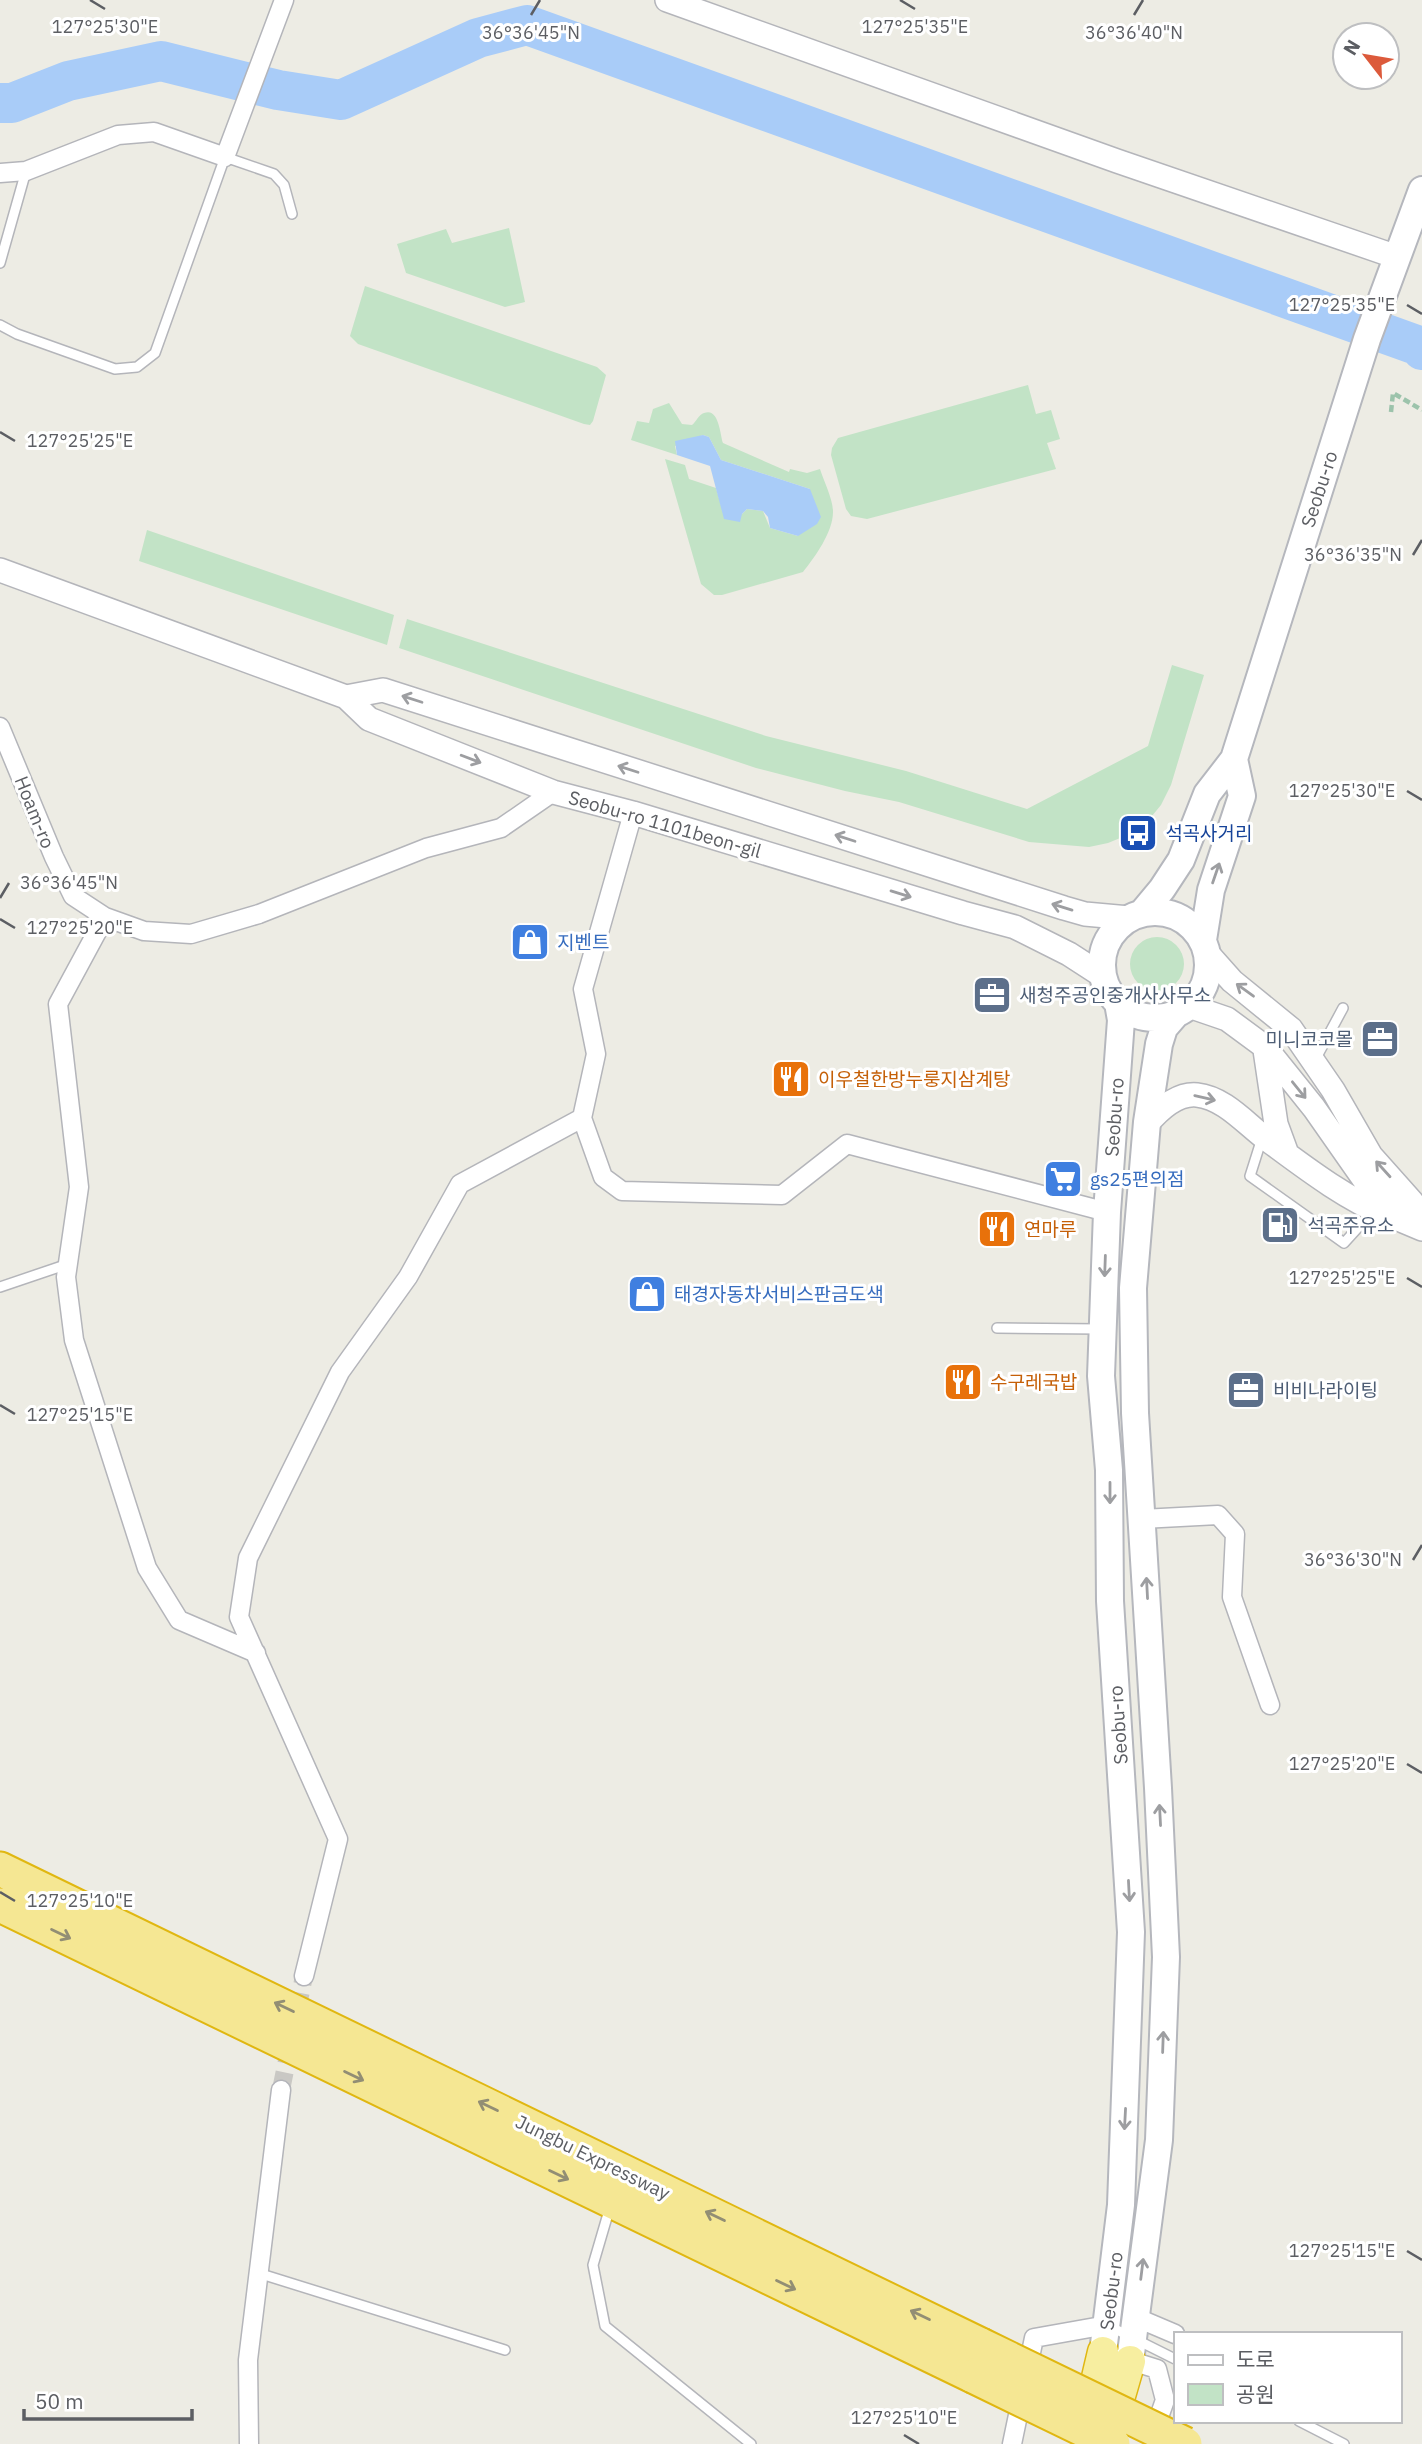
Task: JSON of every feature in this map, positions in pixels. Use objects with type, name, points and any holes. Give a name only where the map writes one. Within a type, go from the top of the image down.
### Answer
[{"type":"highway","name":"Jungbu Expressway","points":[[0,1870],[977,2360],[1113,2444]]},
{"type":"highway","name":"Jungbu Expressway","points":[[0,1905],[611,2201],[977,2360],[1185,2444]]},
{"type":"highway","name":"Seobu-ro","points":[[1081,2444],[1113,2346]]},
{"type":"highway","name":"Seobu-ro","points":[[1106,2444],[1113,2346]]},
{"type":"main road","points":[[1397,257],[1422,190]]},
{"type":"main road","name":"Seobu-ro","points":[[1135,915],[1162,890],[1181,860],[1207,794],[1234,759],[1367,339],[1397,257]]},
{"type":"main road","name":"Seobu-ro","points":[[1205,947],[1211,890],[1242,796],[1234,759]]},
{"type":"main road","points":[[1163,912],[1184,919],[1205,947],[1208,968],[1206,982],[1183,1010],[1163,1017],[1148,1018],[1134,1014],[1111,995],[1103,976],[1103,953],[1108,939],[1117,927],[1135,915],[1163,912]]},
{"type":"main road","name":"Seobu-ro","points":[[1113,2346],[1131,1932],[1110,1601],[1110,1470],[1101,1376],[1107,1212],[1121,1020],[1118,1003]]},
{"type":"main road","name":"Seobu-ro","points":[[1113,2346],[1135,2317],[1159,2140],[1166,1957],[1135,1413],[1133,1288],[1147,1124],[1159,1044],[1164,1028],[1183,1010]]},
{"type":"street","points":[[0,173],[26,172],[118,135],[154,132],[225,157],[284,0]]},
{"type":"street","points":[[667,0],[1117,161],[1397,257]]},
{"type":"street","points":[[0,570],[346,697],[369,719],[553,792]]},
{"type":"street","points":[[346,697],[383,690],[1064,908],[1085,914],[1135,915]]},
{"type":"street","name":"Hoam-ro","points":[[0,727],[73,896]]},
{"type":"street","name":"Seobu-ro 1101beon-gil","points":[[73,896],[105,917],[144,931],[191,934],[259,914],[426,848],[501,828],[553,792],[633,813],[1015,927],[1069,954],[1103,976]]},
{"type":"street","points":[[633,813],[583,989],[596,1054],[582,1118],[603,1177],[622,1191],[782,1195],[847,1144],[1107,1212]]},
{"type":"street","points":[[105,917],[58,1004],[79,1186],[66,1277],[75,1340],[146,1567],[179,1620],[256,1653]]},
{"type":"street","points":[[1205,947],[1232,981],[1291,1028],[1371,1156],[1412,1202],[1416,1225]]},
{"type":"street","points":[[1183,1010],[1227,1019],[1265,1047],[1314,1108],[1370,1188],[1416,1225]]},
{"type":"street","points":[[1265,1047],[1276,1124],[1287,1154]]},
{"type":"street","points":[[1147,1124],[1166,1104],[1195,1095],[1219,1101],[1325,1181],[1375,1209],[1416,1225]]},
{"type":"street","points":[[304,1976],[338,1839],[239,1617],[248,1559],[340,1372],[408,1277],[460,1184],[582,1118]]},
{"type":"street","points":[[1142,1520],[1218,1515],[1235,1534],[1232,1597],[1270,1705]]},
{"type":"street","points":[[249,2444],[248,2360],[281,2090]]},
{"type":"street","points":[[1135,2317],[1174,2334]]},
{"type":"street","points":[[1012,2444],[1034,2338],[1113,2346],[1157,2369],[1165,2400],[1149,2444]]},
{"type":"lane","points":[[0,325],[17,334],[115,369],[136,367],[155,353],[225,157],[274,174],[284,185],[292,214]]},
{"type":"lane","points":[[0,263],[26,172]]},
{"type":"lane","points":[[1314,1061],[1343,1008]]},
{"type":"lane","points":[[1263,1136],[1250,1176],[1345,1243],[1375,1209]]},
{"type":"lane","points":[[0,1287],[68,1264]]},
{"type":"lane","points":[[997,1328],[1102,1329]]},
{"type":"lane","points":[[611,2201],[593,2265],[606,2326],[751,2444]]},
{"type":"lane","points":[[258,2273],[505,2350]]},
{"type":"lane","points":[[1113,2346],[1174,2359]]},
{"type":"lane","points":[[1303,2423],[1344,2444]]},
{"type":"path","points":[[1391,412],[1393,393],[1422,410]]},
{"type":"green space","points":[[509,228],[525,302],[505,307],[406,273],[397,244],[446,229],[452,243]]},
{"type":"green space","points":[[365,286],[597,367],[606,375],[593,421],[590,425],[584,424],[358,344],[350,336]]},
{"type":"green space","points":[[1028,385],[1036,414],[1051,410],[1060,439],[1047,443],[1056,469],[867,519],[851,516],[846,509],[831,455],[838,438]]},
{"type":"green space","points":[[669,403],[682,424],[692,425],[702,414],[713,414],[718,422],[723,443],[789,472],[790,469],[807,473],[820,469],[832,502],[832,520],[822,544],[803,572],[722,595],[714,595],[701,584],[665,459],[685,465],[689,479],[716,488],[725,519],[742,514],[747,509],[763,511],[770,528],[798,536],[810,489],[721,460],[709,437],[703,435],[675,446],[677,455],[631,440],[637,421],[649,423],[653,409]]},
{"type":"green space","points":[[147,530],[394,615],[387,645],[139,561]]},
{"type":"green space","points":[[407,619],[766,736],[906,771],[1027,809],[1148,746],[1172,665],[1204,675],[1171,785],[1161,805],[1147,822],[1130,834],[1089,847],[1029,842],[899,802],[756,768],[399,648]]},
{"type":"green space","points":[[1157,937],[1176,945],[1184,964],[1176,983],[1157,991],[1138,983],[1130,964],[1138,945]]},
{"type":"water","points":[[703,435],[709,437],[721,460],[810,489],[821,517],[817,524],[798,536],[770,528],[768,517],[763,511],[747,509],[740,522],[724,519],[710,466],[677,455],[675,441]]},
{"type":"waterway","points":[[0,103],[12,103],[68,81],[161,61],[278,90],[341,100],[478,38],[527,25],[1419,346],[1422,350]]},
{"type":"tunnel","points":[[281,2090],[304,1976]]},
{"type":"place","name":"석곡사거리","points":[[1138,833]]},
{"type":"place","name":"지벤트","points":[[530,942]]},
{"type":"place","name":"새청주공인중개사사무소","points":[[992,995]]},
{"type":"place","name":"미니코코몰","points":[[1380,1039]]},
{"type":"place","name":"이우철한방누룽지삼계탕","points":[[791,1079]]},
{"type":"place","name":"gs25편의점","points":[[1063,1179]]},
{"type":"place","name":"석곡주유소","points":[[1280,1225]]},
{"type":"place","name":"연마루","points":[[997,1229]]},
{"type":"place","name":"태경자동차서비스판금도색","points":[[647,1294]]},
{"type":"place","name":"수구레국밥","points":[[963,1382]]},
{"type":"place","name":"비비나라이팅","points":[[1246,1390]]}]
